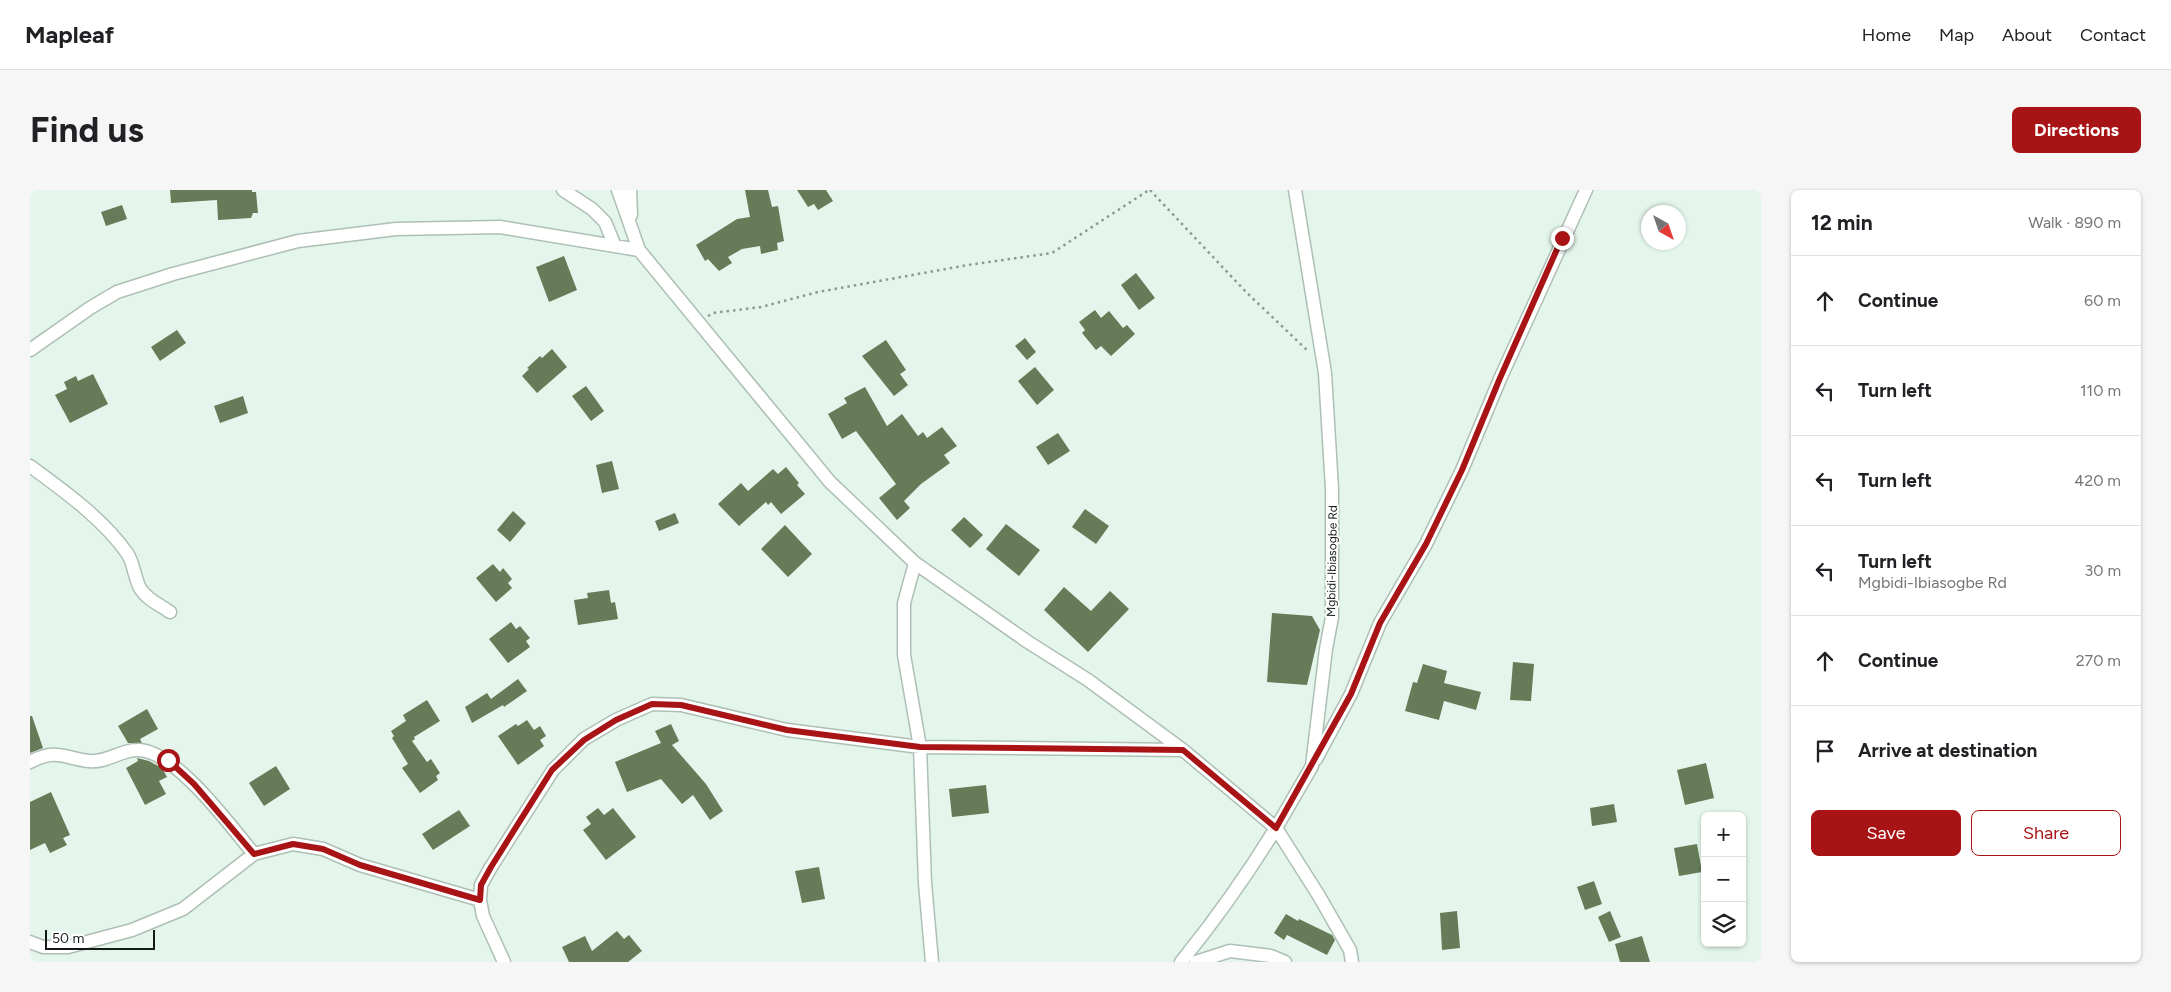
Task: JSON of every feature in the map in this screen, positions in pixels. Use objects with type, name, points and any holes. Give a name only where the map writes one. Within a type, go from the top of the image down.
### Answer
[{"type":"street","points":[[563,190],[592,209],[606,222],[615,246]]},
{"type":"street","points":[[618,190],[638,250],[830,482],[915,563],[1028,642],[1088,680],[1183,750],[1276,828],[1350,950],[1352,962]]},
{"type":"street","points":[[630,190],[631,226]]},
{"type":"street","name":"Mgbidi-Ibiasogbe Rd","points":[[1181,962],[1249,872],[1312,766],[1326,649],[1332,617],[1332,489],[1324,366],[1295,190]]},
{"type":"street","points":[[1312,766],[1351,694],[1380,623],[1426,544],[1462,470],[1500,378],[1586,190]]},
{"type":"street","points":[[30,350],[116,292],[174,274],[298,241],[396,229],[500,227],[638,250]]},
{"type":"street","points":[[30,466],[94,518],[114,537],[128,554],[139,588],[146,596],[170,612]]},
{"type":"street","points":[[915,563],[904,603],[904,655],[920,747],[925,883],[932,962]]},
{"type":"street","points":[[504,962],[483,916],[480,900],[481,885],[491,867],[552,770],[584,740],[616,720],[652,704],[681,705],[787,730],[920,747],[1183,750]]},
{"type":"street","points":[[30,762],[53,754],[89,761],[106,760],[136,750],[150,752],[168,760],[194,784],[254,854]]},
{"type":"street","points":[[30,942],[43,947],[68,947],[132,930],[183,909],[210,886],[254,854],[293,844],[323,849],[360,865],[480,900]]},
{"type":"street","points":[[1196,962],[1230,952],[1271,956],[1285,962]]},
{"type":"path","points":[[698,322],[713,313],[761,307],[818,292],[968,265],[1052,253],[1150,190],[1246,292],[1324,366]]},
{"type":"building","points":[[170,190],[252,190],[252,192],[256,192],[258,213],[253,213],[251,218],[218,220],[217,200],[171,203]]},
{"type":"building","points":[[745,190],[768,190],[772,207],[778,206],[784,241],[777,243],[778,250],[761,254],[760,246],[742,249],[728,257],[732,263],[719,271],[708,259],[705,261],[696,245],[737,219],[750,217]]},
{"type":"building","points":[[797,190],[826,190],[833,201],[818,210],[814,204],[808,207]]},
{"type":"building","points":[[122,205],[127,219],[106,226],[101,212]]},
{"type":"building","points":[[564,256],[577,290],[549,302],[536,267]]},
{"type":"building","points":[[1136,273],[1155,298],[1139,310],[1121,285]]},
{"type":"building","points":[[1095,310],[1101,318],[1109,311],[1123,328],[1127,325],[1135,334],[1111,356],[1101,346],[1096,350],[1082,333],[1085,330],[1079,322]]},
{"type":"building","points":[[177,330],[186,343],[160,361],[151,347]]},
{"type":"building","points":[[1025,338],[1036,352],[1027,360],[1015,346]]},
{"type":"building","points":[[886,340],[906,370],[900,374],[908,385],[894,396],[862,356]]},
{"type":"building","points":[[552,349],[567,367],[537,393],[522,376],[529,369],[527,368],[540,356],[542,358]]},
{"type":"building","points":[[1035,367],[1054,390],[1037,405],[1018,381]]},
{"type":"building","points":[[93,374],[108,404],[70,423],[55,395],[67,389],[64,382],[76,376],[78,381]]},
{"type":"building","points":[[586,386],[604,411],[591,421],[572,396]]},
{"type":"building","points":[[865,387],[887,426],[902,414],[918,436],[923,432],[927,438],[942,427],[957,446],[944,455],[950,463],[921,484],[904,501],[910,508],[897,520],[879,498],[896,484],[856,431],[842,439],[828,414],[847,403],[844,398]]},
{"type":"building","points":[[243,396],[248,413],[220,423],[214,406]]},
{"type":"building","points":[[1058,433],[1070,451],[1048,465],[1036,447]]},
{"type":"building","points":[[612,461],[619,489],[602,493],[596,465]]},
{"type":"building","points":[[786,467],[805,494],[781,514],[771,502],[768,505],[766,502],[739,526],[718,504],[741,483],[748,491],[773,469],[778,474]]},
{"type":"building","points":[[1085,509],[1109,526],[1096,544],[1072,527]]},
{"type":"building","points":[[513,511],[526,523],[510,542],[497,530]]},
{"type":"building","points":[[675,513],[679,523],[659,531],[655,521]]},
{"type":"building","points":[[964,517],[983,535],[970,548],[951,530]]},
{"type":"building","points":[[1006,524],[1040,550],[1019,576],[986,549]]},
{"type":"building","points":[[785,525],[812,554],[788,577],[761,549]]},
{"type":"building","points":[[493,564],[500,572],[503,568],[512,579],[508,583],[512,588],[496,602],[476,578]]},
{"type":"building","points":[[1064,587],[1091,611],[1110,591],[1129,609],[1088,652],[1044,610]]},
{"type":"building","points":[[609,590],[611,603],[615,602],[618,619],[578,625],[574,600],[588,598],[587,593]]},
{"type":"building","points":[[1272,613],[1312,616],[1320,630],[1307,685],[1267,682]]},
{"type":"building","points":[[511,622],[516,629],[520,626],[530,638],[526,641],[530,647],[508,663],[489,639]]},
{"type":"building","points":[[1513,662],[1534,664],[1531,701],[1510,700]]},
{"type":"building","points":[[1423,664],[1447,671],[1444,683],[1481,692],[1476,710],[1444,701],[1439,720],[1405,711],[1413,682],[1417,683]]},
{"type":"building","points":[[518,679],[527,691],[504,707],[503,705],[472,723],[465,707],[487,693],[491,699]]},
{"type":"building","points":[[427,700],[440,721],[414,737],[415,739],[412,741],[427,762],[431,759],[440,773],[436,776],[438,780],[420,793],[402,768],[408,764],[392,738],[394,736],[391,731],[406,721],[403,715]]},
{"type":"building","points":[[147,709],[158,729],[140,739],[142,743],[128,743],[118,726]]},
{"type":"building","points":[[30,716],[32,716],[43,748],[30,753]]},
{"type":"building","points":[[527,720],[534,730],[540,726],[546,736],[540,740],[544,746],[518,765],[498,736],[516,724],[518,726]]},
{"type":"building","points":[[671,724],[679,741],[672,745],[706,784],[723,811],[710,820],[693,795],[682,804],[661,779],[627,792],[615,762],[661,743],[655,731]]},
{"type":"building","points":[[137,758],[149,761],[162,768],[167,777],[159,781],[166,794],[145,805],[126,768],[138,761]]},
{"type":"building","points":[[1706,763],[1714,798],[1685,805],[1677,770]]},
{"type":"building","points":[[276,766],[290,789],[264,806],[249,783]]},
{"type":"building","points":[[986,785],[989,813],[952,817],[949,789]]},
{"type":"building","points":[[51,792],[70,835],[63,838],[67,845],[50,853],[45,843],[30,850],[30,802]]},
{"type":"building","points":[[1614,804],[1617,822],[1592,826],[1590,808]]},
{"type":"building","points":[[598,808],[604,815],[613,808],[636,837],[606,860],[583,830],[591,824],[586,817]]},
{"type":"building","points":[[459,810],[470,826],[433,850],[422,834]]},
{"type":"building","points":[[1697,844],[1701,872],[1679,876],[1674,848]]},
{"type":"building","points":[[819,867],[825,899],[802,903],[795,871]]},
{"type":"building","points":[[1594,881],[1602,904],[1585,910],[1577,887]]},
{"type":"building","points":[[1457,911],[1460,948],[1442,950],[1440,913]]},
{"type":"building","points":[[1610,911],[1621,937],[1609,942],[1598,917]]},
{"type":"building","points":[[1286,914],[1332,935],[1335,940],[1327,955],[1287,935],[1284,940],[1274,933]]},
{"type":"building","points":[[617,931],[624,939],[629,935],[642,951],[628,962],[569,962],[562,947],[585,936],[592,951]]},
{"type":"building","points":[[1642,936],[1650,962],[1620,962],[1615,944]]},
{"type":"route","points":[[168,760],[194,784],[254,854],[293,844],[323,849],[360,865],[480,900],[481,885],[510,835],[552,770],[584,740],[616,720],[652,704],[681,705],[787,730],[920,747],[1183,750],[1276,828],[1351,694],[1380,623],[1426,544],[1462,470],[1500,378],[1562,238]]}]
